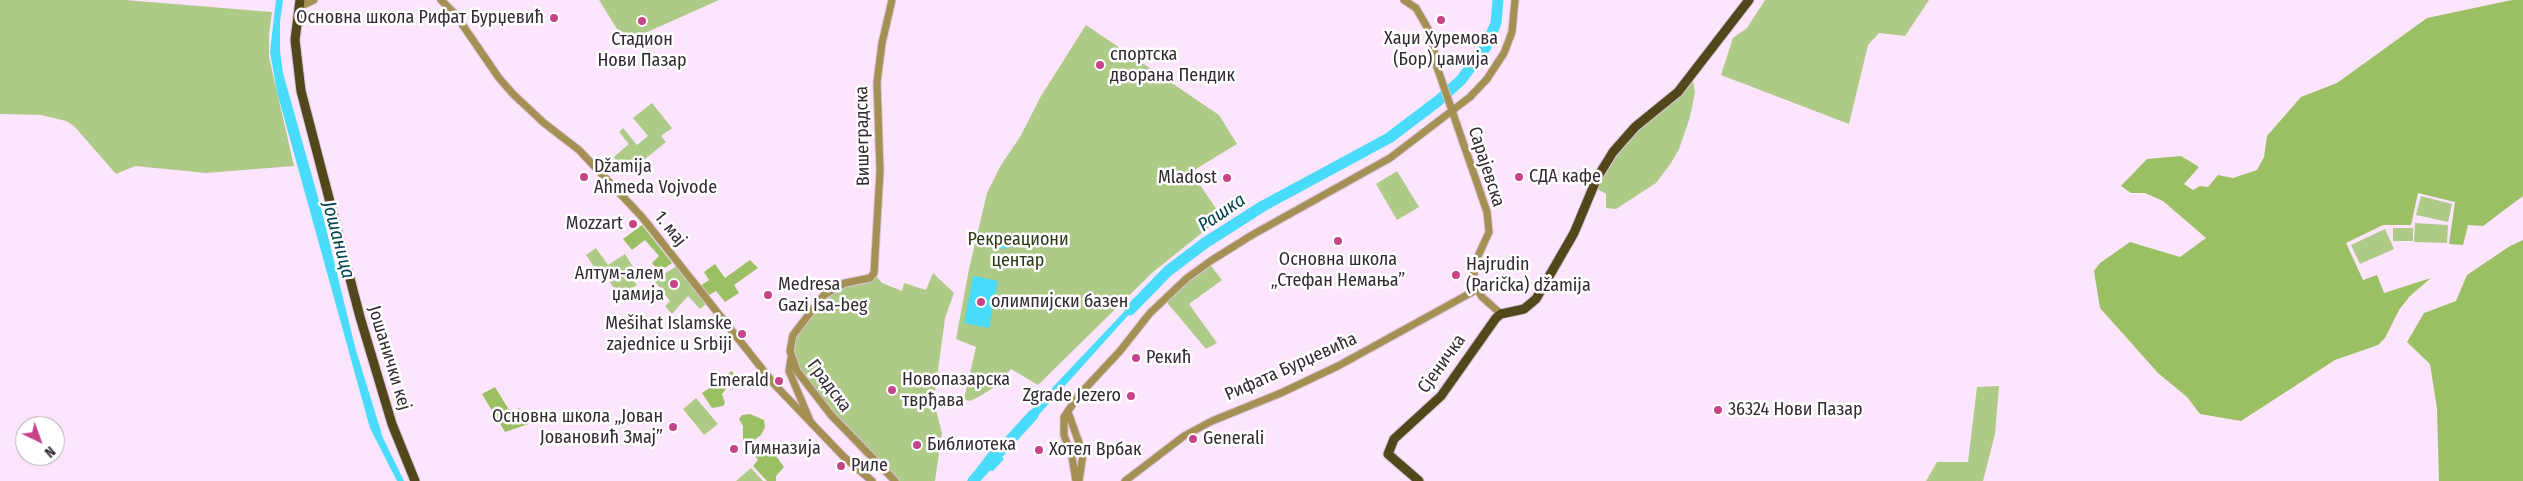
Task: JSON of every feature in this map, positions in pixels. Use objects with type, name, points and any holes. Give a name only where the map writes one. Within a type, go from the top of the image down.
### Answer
[{"type":"main road","points":[[1502,314],[1524,309],[1539,296],[1578,225],[1605,163],[1631,131],[1678,92],[1749,0]]},
{"type":"main road","name":"Јошанички кеј","points":[[299,3],[295,40],[298,76],[330,207],[392,424],[415,481]]},
{"type":"main road","name":"Сјеничка","points":[[1419,481],[1388,454],[1389,448],[1394,439],[1441,396],[1488,328],[1502,314]]},
{"type":"street","name":"Јошанички кеј","points":[[299,3],[314,0]]},
{"type":"street","name":"1. мај","points":[[441,0],[455,14],[499,78],[544,123],[579,150],[648,225],[774,384],[854,467],[872,481]]},
{"type":"street","name":"Вишеградска","points":[[874,273],[880,171],[878,82],[882,43],[892,0]]},
{"type":"street","name":"Сарајевска","points":[[1404,0],[1416,8],[1427,24],[1434,44],[1436,62],[1442,82],[1469,165],[1487,212],[1489,232],[1473,268],[1476,290]]},
{"type":"street","points":[[1078,481],[1064,435],[1064,417],[1080,394],[1120,351],[1150,313],[1187,278],[1236,244],[1390,158],[1451,107],[1479,88],[1499,62],[1512,32],[1515,0]]},
{"type":"street","name":"Градска","points":[[874,273],[870,278],[845,283],[824,295],[793,335],[790,345],[791,358],[804,382],[831,415],[895,481]]},
{"type":"street","points":[[1476,290],[1487,303],[1502,314]]},
{"type":"street","name":"Рифата Бурџевића","points":[[1125,481],[1184,436],[1244,406],[1281,393],[1329,371],[1476,290]]},
{"type":"street","points":[[791,358],[789,371],[811,424]]},
{"type":"street","points":[[795,387],[798,382],[804,382]]},
{"type":"street","points":[[1068,412],[1082,454],[1078,481]]},
{"type":"green space","points":[[0,0],[125,0],[272,12],[269,57],[294,166],[206,173],[135,166],[116,174],[74,126],[66,121],[41,115],[0,114]]},
{"type":"green space","name":"Стадион Нови Пазар","points":[[599,0],[719,0],[625,42]]},
{"type":"green space","points":[[1765,0],[1929,0],[1905,36],[1879,33],[1868,45],[1849,124],[1721,75],[1733,38],[1747,28]]},
{"type":"green space","points":[[2512,0],[2523,0],[2523,196],[2483,226],[2468,225],[2463,245],[2449,244],[2455,202],[2418,193],[2411,225],[2383,225],[2346,243],[2363,280],[2377,275],[2384,293],[2431,278],[2410,296],[2399,310],[2385,338],[2378,345],[2335,360],[2241,421],[2200,414],[2187,397],[2158,373],[2100,308],[2094,271],[2100,263],[2130,242],[2180,257],[2206,238],[2163,201],[2145,193],[2131,193],[2121,186],[2147,159],[2181,156],[2199,167],[2184,184],[2193,190],[2200,186],[2208,187],[2218,175],[2233,178],[2257,170],[2264,157],[2267,136],[2301,97],[2337,83],[2427,18]]},
{"type":"green space","name":"Рекреациони центар","points":[[1086,25],[1219,115],[1237,144],[1191,172],[1222,217],[1153,272],[1038,385],[1011,369],[996,386],[970,401],[964,399],[976,347],[956,339],[969,269],[987,193],[1001,165],[1020,137],[1041,96]]},
{"type":"green space","points":[[1692,75],[1695,92],[1690,117],[1679,149],[1671,163],[1656,183],[1616,209],[1606,208],[1606,194],[1594,187],[1605,163]]},
{"type":"green space","points":[[652,103],[672,128],[661,136],[666,142],[630,171],[620,159],[617,162],[614,157],[629,144],[619,132],[623,128],[637,145],[648,136],[633,118]]},
{"type":"green space","points":[[1397,171],[1419,207],[1397,220],[1376,184]]},
{"type":"green space","points":[[2421,196],[2452,204],[2448,222],[2416,215]]},
{"type":"green space","points":[[2415,223],[2448,225],[2447,243],[2414,242]]},
{"type":"green space","points":[[642,225],[672,263],[659,272],[652,263],[659,256],[645,240],[632,250],[623,239]]},
{"type":"green space","points":[[2393,228],[2413,228],[2413,241],[2393,241]]},
{"type":"green space","points":[[2385,229],[2394,249],[2360,264],[2351,245]]},
{"type":"green space","points":[[2523,240],[2523,481],[2439,481],[2437,408],[2430,364],[2407,342],[2424,313],[2456,301],[2467,275],[2510,246]]},
{"type":"green space","points":[[596,248],[608,265],[625,254],[637,273],[631,277],[637,285],[620,297],[602,270],[598,273],[586,255]]},
{"type":"green space","points":[[750,260],[758,268],[734,285],[739,293],[725,302],[716,291],[708,296],[700,286],[709,280],[704,272],[715,264],[725,278]]},
{"type":"green space","points":[[1208,262],[1222,280],[1189,304],[1217,343],[1206,349],[1164,299]]},
{"type":"green space","points":[[677,266],[707,303],[700,309],[688,296],[672,314],[665,306],[670,301],[654,280]]},
{"type":"green space","points":[[874,273],[882,283],[902,291],[904,283],[926,290],[933,273],[954,293],[945,318],[935,392],[934,402],[942,433],[935,481],[895,481],[807,386],[790,351],[790,345],[820,299],[849,282]]},
{"type":"green space","points":[[732,371],[735,377],[722,394],[725,403],[723,406],[712,408],[702,393],[714,385],[713,382]]},
{"type":"green space","points":[[1999,386],[1995,434],[1983,481],[1926,481],[1937,462],[1968,462],[1977,387]]},
{"type":"green space","points":[[495,387],[511,413],[519,408],[529,424],[505,432],[482,394]]},
{"type":"green space","points":[[696,398],[718,424],[704,435],[683,409]]},
{"type":"green space","points":[[750,414],[764,420],[765,427],[761,435],[749,444],[743,440],[743,426],[739,419],[742,415]]},
{"type":"green space","points":[[768,445],[784,467],[776,476],[776,481],[767,481],[753,466],[758,460],[754,454]]},
{"type":"green space","points":[[751,468],[763,481],[736,481]]},
{"type":"water","points":[[276,0],[283,0],[280,22],[280,51],[283,73],[321,208],[355,347],[383,438],[404,481],[397,481],[370,428],[277,92],[270,52]]},
{"type":"water","points":[[1003,235],[1018,238],[1016,248],[1007,246],[1006,249],[1000,248]]},
{"type":"water","name":"олимпијски базен","points":[[973,276],[998,281],[989,328],[964,323]]},
{"type":"water","points":[[1139,296],[1141,301],[1026,429],[1019,423]]},
{"type":"water","points":[[998,446],[1005,452],[1001,456],[1004,459],[993,471],[988,470],[978,481],[967,481],[992,448],[995,450]]},
{"type":"waterway","name":"Рашка","points":[[1130,310],[1168,271],[1205,243],[1263,206],[1389,138],[1438,101],[1461,80],[1486,47],[1496,23],[1498,0]]},
{"type":"waterway","name":"Рашка","points":[[973,481],[1033,415]]},
{"type":"place","name":"Основна школа Рифат Бурџевић","points":[[554,18]]},
{"type":"place","name":"Хаџи Хуремова (Бор) џамија","points":[[1441,20]]},
{"type":"place","name":"Стадион Нови Пазар","points":[[642,21]]},
{"type":"place","name":"спортска дворана Пендик","points":[[1100,65]]},
{"type":"place","name":"Džamija Ahmeda Vojvode","points":[[584,177]]},
{"type":"place","name":"СДА кафе","points":[[1519,177]]},
{"type":"place","name":"Mladost","points":[[1227,178]]},
{"type":"place","name":"Mozzart","points":[[633,224]]},
{"type":"place","name":"Основна школа „Стефан Немања”","points":[[1338,241]]},
{"type":"place","name":"Hajrudin (Parička) džamija","points":[[1456,275]]},
{"type":"place","name":"Алтум-алем џамија","points":[[674,284]]},
{"type":"place","name":"Medresa Gazi Isa-beg","points":[[768,295]]},
{"type":"place","name":"олимпијски базен","points":[[981,302]]},
{"type":"place","name":"Mešihat Islamske zajednice u Srbiji","points":[[742,334]]},
{"type":"place","name":"Рекић","points":[[1136,358]]},
{"type":"place","name":"Emerald","points":[[779,381]]},
{"type":"place","name":"Новопазарска тврђава","points":[[892,390]]},
{"type":"place","name":"Zgrade Jezero","points":[[1131,396]]},
{"type":"place","name":"36324 Нови Пазар","points":[[1718,410]]},
{"type":"place","name":"Основна школа „Јован Јовановић Змај”","points":[[673,427]]},
{"type":"place","name":"Generali","points":[[1193,439]]},
{"type":"place","name":"Библиотека","points":[[917,445]]},
{"type":"place","name":"Гимназија","points":[[734,449]]},
{"type":"place","name":"Хотел Врбак","points":[[1039,450]]},
{"type":"place","name":"Риле","points":[[841,466]]},
{"type":"water label","name":"Јошаница","points":[[338,240]]}]
